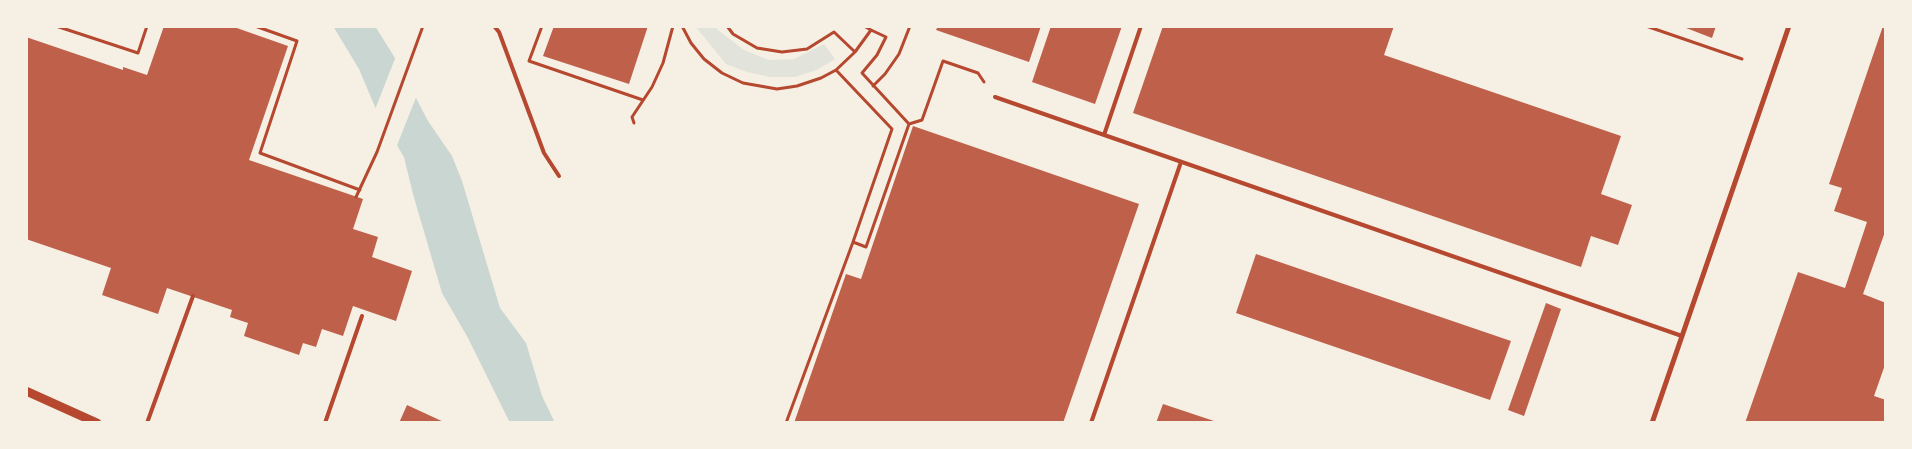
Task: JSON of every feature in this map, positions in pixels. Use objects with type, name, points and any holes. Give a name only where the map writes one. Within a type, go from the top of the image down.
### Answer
[{"type":"street","points":[[1652,423],[1789,26]]},
{"type":"street","points":[[26,391],[97,423]]},
{"type":"lane","points":[[494,26],[498,32],[544,153],[559,176]]},
{"type":"lane","points":[[1104,135],[1141,26]]},
{"type":"lane","points":[[995,97],[1682,336]]},
{"type":"lane","points":[[1091,423],[1181,162]]},
{"type":"lane","points":[[147,423],[193,296]]},
{"type":"lane","points":[[325,423],[362,316]]},
{"type":"path","points":[[56,26],[138,53],[147,26]]},
{"type":"path","points":[[255,26],[297,41],[260,153],[360,190]]},
{"type":"path","points":[[356,197],[377,152],[423,26]]},
{"type":"path","points":[[542,26],[530,61],[643,100]]},
{"type":"path","points":[[634,123],[632,117],[652,88],[663,63],[673,26]]},
{"type":"path","points":[[682,26],[691,43],[704,59],[722,73],[744,83],[778,89],[798,86],[821,78],[836,70],[855,52],[871,30]]},
{"type":"path","points":[[727,26],[734,34],[757,48],[782,52],[807,49],[834,32],[855,52]]},
{"type":"path","points":[[864,26],[886,37],[877,55],[862,73],[909,124]]},
{"type":"path","points":[[873,86],[899,54],[910,26]]},
{"type":"path","points":[[1646,26],[1742,60]]},
{"type":"path","points":[[909,124],[922,120],[943,61],[978,73],[995,97]]},
{"type":"path","points":[[786,423],[853,242],[892,129],[836,70]]},
{"type":"path","points":[[853,242],[866,246],[909,124]]},
{"type":"shaded area","points":[[333,26],[375,26],[395,58],[428,121],[452,156],[462,181],[500,308],[526,343],[542,396],[555,423],[510,423],[468,338],[442,293],[404,157],[378,114],[359,69]]},
{"type":"shaded area","points":[[695,26],[716,26],[718,30],[744,50],[769,60],[794,59],[824,44],[835,59],[817,70],[795,77],[770,77],[747,72],[726,64]]},
{"type":"pier","points":[[396,56],[417,95],[396,148],[374,112]]},
{"type":"building","points":[[164,26],[231,26],[288,46],[249,160],[363,199],[353,229],[378,237],[372,257],[412,271],[396,321],[353,306],[343,336],[322,329],[316,347],[303,343],[299,355],[244,336],[248,323],[230,317],[232,310],[167,288],[158,314],[102,295],[111,268],[26,239],[26,37],[123,70],[123,67],[147,75]]},
{"type":"building","points":[[554,26],[648,26],[629,84],[543,56]]},
{"type":"building","points":[[938,26],[1041,26],[1029,62],[936,30]]},
{"type":"building","points":[[1051,26],[1122,26],[1095,104],[1032,82]]},
{"type":"building","points":[[1163,26],[1214,26],[1219,28],[1219,26],[1394,26],[1384,55],[1621,136],[1601,194],[1632,205],[1618,245],[1591,236],[1581,267],[1133,113]]},
{"type":"building","points":[[1681,26],[1716,26],[1712,38]]},
{"type":"building","points":[[1883,26],[1886,26],[1886,229],[1863,294],[1886,303],[1886,362],[1874,396],[1886,400],[1886,423],[1745,423],[1798,272],[1845,288],[1867,222],[1834,211],[1842,188],[1829,184]]},
{"type":"building","points":[[913,126],[1139,204],[1063,423],[794,423],[846,274],[861,279]]},
{"type":"building","points":[[1256,254],[1511,341],[1490,400],[1236,313]]},
{"type":"building","points":[[1546,303],[1561,309],[1524,416],[1508,410]]},
{"type":"building","points":[[1163,404],[1217,422],[1156,423]]},
{"type":"building","points":[[407,405],[446,423],[399,423]]}]
